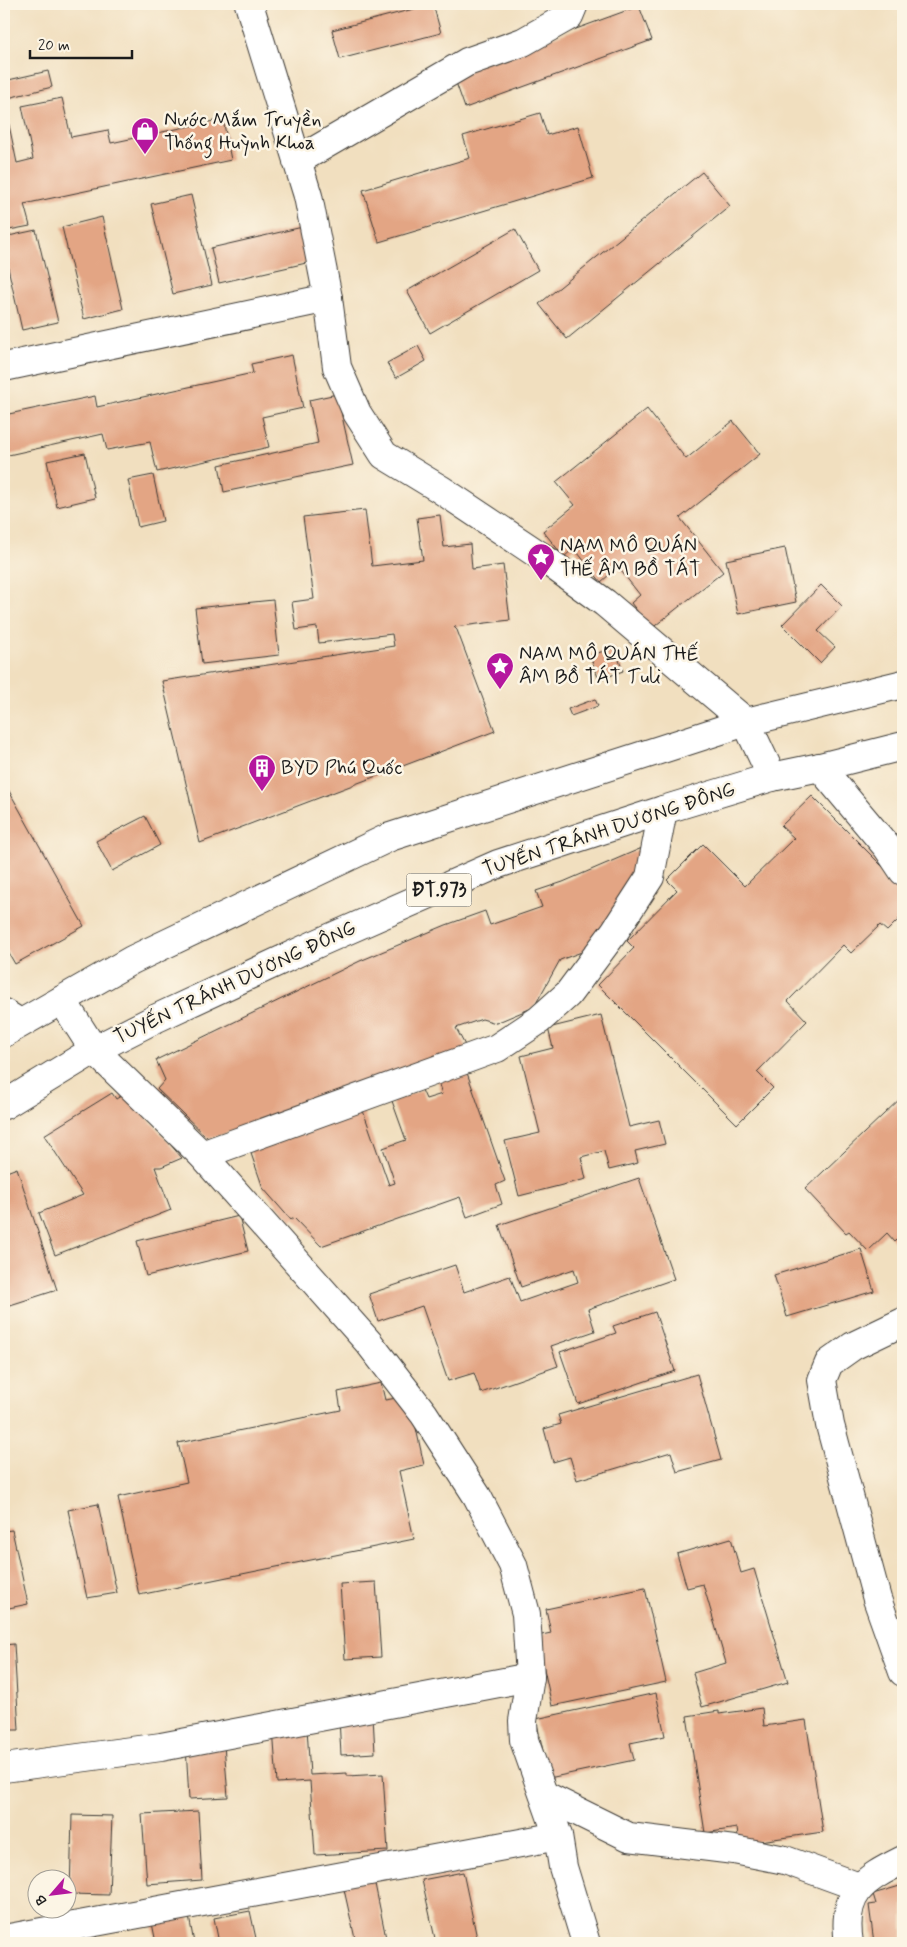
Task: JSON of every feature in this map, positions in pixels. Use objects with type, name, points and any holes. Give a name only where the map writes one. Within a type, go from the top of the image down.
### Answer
[{"type":"street","points":[[249,4],[308,196],[328,298],[337,367],[357,413],[384,455],[448,494],[539,555],[605,603],[746,722],[772,777]]},
{"type":"street","points":[[297,160],[467,62],[522,42],[538,34],[569,16],[574,4]]},
{"type":"street","points":[[4,367],[328,298]]},
{"type":"street","points":[[9,1023],[62,1000],[132,960],[390,837],[746,722],[903,684]]},
{"type":"street","name":"TUYẾN TRÁNH DƯƠNG ĐÔNG","points":[[4,1105],[94,1050],[157,1018],[316,944],[498,864],[663,810],[772,777],[903,746]]},
{"type":"street","points":[[820,767],[887,847],[903,871]]},
{"type":"street","points":[[202,1155],[497,1048],[539,1020],[568,994],[615,931],[650,877],[663,810]]},
{"type":"street","points":[[62,1000],[94,1050],[202,1155],[369,1343],[424,1414],[477,1496],[513,1566],[526,1614],[530,1676],[523,1721],[524,1740],[558,1836],[563,1868],[586,1943]]},
{"type":"street","points":[[903,1322],[853,1346],[829,1363],[822,1380],[830,1426],[877,1600],[903,1672]]},
{"type":"street","points":[[4,1768],[161,1747],[530,1676]]},
{"type":"street","points":[[544,1795],[629,1837],[734,1850],[785,1860],[859,1887]]},
{"type":"street","points":[[4,1940],[558,1836]]},
{"type":"street","points":[[848,1943],[849,1905],[859,1887],[874,1875],[903,1860]]},
{"type":"building","points":[[433,4],[441,33],[340,59],[332,30]]},
{"type":"building","points":[[639,6],[652,40],[465,108],[453,74]]},
{"type":"building","points":[[48,71],[52,87],[4,99],[4,81]]},
{"type":"building","points":[[62,98],[71,137],[108,130],[111,143],[223,119],[231,160],[24,204],[30,226],[4,231],[4,112],[6,111],[17,163],[33,159],[22,106]]},
{"type":"building","points":[[540,113],[547,135],[578,126],[593,178],[379,242],[363,190],[470,158],[463,136]]},
{"type":"building","points":[[702,172],[730,206],[567,339],[539,304]]},
{"type":"building","points":[[191,195],[212,285],[173,294],[151,204]]},
{"type":"building","points":[[102,217],[123,309],[84,319],[62,227]]},
{"type":"building","points":[[307,226],[315,261],[219,283],[211,248]]},
{"type":"building","points":[[515,229],[538,270],[430,333],[407,291]]},
{"type":"building","points":[[36,230],[58,322],[22,330],[4,250],[4,237]]},
{"type":"building","points":[[418,346],[426,361],[396,378],[387,363]]},
{"type":"building","points":[[292,355],[303,408],[262,417],[269,447],[157,472],[150,442],[107,450],[103,434],[4,456],[4,415],[95,396],[97,407],[253,373],[251,364]]},
{"type":"building","points":[[337,394],[353,465],[224,492],[219,465],[318,443],[309,400]]},
{"type":"building","points":[[647,409],[686,459],[733,421],[760,454],[680,518],[723,572],[651,629],[631,603],[640,595],[618,567],[601,582],[574,548],[564,557],[543,531],[575,505],[556,482]]},
{"type":"building","points":[[85,453],[95,498],[57,507],[47,461]]},
{"type":"building","points":[[153,475],[163,521],[138,527],[128,480]]},
{"type":"building","points":[[365,510],[372,566],[423,560],[417,518],[440,515],[444,547],[470,544],[472,569],[503,565],[510,620],[454,627],[457,630],[495,731],[200,843],[162,681],[394,646],[392,634],[319,643],[317,627],[296,630],[292,602],[314,599],[303,517]]},
{"type":"building","points":[[785,548],[796,602],[738,614],[726,560]]},
{"type":"building","points":[[821,585],[842,606],[818,631],[835,647],[820,663],[782,625]]},
{"type":"building","points":[[273,600],[279,655],[202,664],[195,608]]},
{"type":"building","points":[[614,647],[623,671],[599,680],[590,656]]},
{"type":"building","points":[[595,699],[598,706],[571,716],[568,709]]},
{"type":"building","points":[[4,782],[84,926],[15,964],[4,945]]},
{"type":"building","points":[[812,796],[903,887],[903,915],[887,931],[880,925],[851,953],[843,945],[788,1001],[807,1021],[757,1072],[773,1088],[737,1124],[598,985],[634,948],[627,941],[677,890],[667,880],[703,844],[745,886],[794,838],[781,826]]},
{"type":"building","points":[[145,816],[160,845],[112,871],[96,841]]},
{"type":"building","points":[[642,848],[642,870],[587,950],[560,960],[534,1007],[496,1023],[482,1019],[456,1028],[469,1053],[209,1139],[157,1089],[165,1080],[156,1060],[360,961],[446,925],[485,911],[490,925],[542,907],[536,891],[563,882]]},
{"type":"building","points":[[601,1015],[629,1127],[659,1120],[665,1144],[635,1151],[638,1163],[609,1170],[604,1151],[581,1157],[586,1179],[519,1196],[505,1141],[540,1133],[521,1056],[553,1048],[548,1028]]},
{"type":"building","points":[[466,1070],[505,1181],[496,1185],[502,1204],[467,1217],[460,1197],[321,1246],[294,1218],[291,1220],[263,1188],[247,1142],[360,1102],[389,1185],[395,1183],[383,1148],[406,1140],[392,1101],[422,1090],[426,1099],[442,1094],[437,1079]]},
{"type":"building","points":[[112,1093],[116,1099],[126,1093],[182,1158],[161,1167],[155,1167],[171,1210],[55,1255],[39,1213],[83,1195],[44,1135]]},
{"type":"building","points":[[903,1096],[903,1234],[895,1242],[887,1233],[868,1251],[849,1231],[846,1233],[805,1189]]},
{"type":"building","points":[[17,1168],[57,1290],[4,1307],[4,1173]]},
{"type":"building","points":[[639,1178],[674,1279],[588,1309],[595,1331],[551,1346],[558,1366],[481,1393],[474,1373],[448,1381],[422,1306],[378,1321],[369,1294],[455,1265],[464,1292],[510,1276],[520,1302],[578,1282],[574,1269],[521,1287],[499,1225]]},
{"type":"building","points":[[239,1216],[248,1251],[146,1276],[137,1241]]},
{"type":"building","points":[[861,1249],[874,1291],[787,1317],[774,1275]]},
{"type":"building","points":[[655,1312],[675,1371],[578,1404],[560,1352],[616,1333],[613,1326]]},
{"type":"building","points":[[697,1374],[721,1460],[677,1472],[671,1452],[577,1480],[570,1457],[553,1462],[544,1429],[561,1424],[558,1415]]},
{"type":"building","points":[[381,1383],[385,1400],[409,1396],[424,1465],[399,1471],[414,1539],[139,1595],[118,1497],[187,1482],[178,1443],[341,1410],[338,1392]]},
{"type":"building","points":[[98,1504],[117,1593],[87,1598],[68,1510]]},
{"type":"building","points":[[12,1530],[28,1604],[4,1609],[4,1531]]},
{"type":"building","points":[[731,1538],[741,1573],[754,1569],[788,1682],[702,1707],[693,1673],[726,1663],[703,1584],[687,1588],[677,1554]]},
{"type":"building","points":[[376,1582],[381,1657],[345,1659],[340,1584]]},
{"type":"building","points":[[645,1588],[666,1682],[552,1706],[537,1636],[551,1633],[546,1609]]},
{"type":"building","points":[[14,1644],[19,1730],[4,1730],[4,1645]]},
{"type":"building","points":[[656,1693],[665,1736],[630,1743],[634,1760],[549,1778],[536,1719]]},
{"type":"building","points":[[762,1708],[764,1726],[806,1720],[823,1832],[739,1844],[737,1828],[705,1833],[687,1716],[719,1711],[719,1714]]},
{"type":"building","points":[[373,1716],[375,1753],[341,1755],[339,1718]]},
{"type":"building","points":[[307,1728],[310,1775],[347,1773],[347,1776],[383,1774],[388,1851],[315,1855],[310,1781],[277,1783],[273,1729]]},
{"type":"building","points":[[224,1744],[228,1797],[189,1799],[186,1746]]},
{"type":"building","points":[[198,1811],[202,1880],[147,1884],[142,1814]]},
{"type":"building","points":[[72,1815],[112,1816],[109,1895],[78,1894],[78,1870],[71,1870]]},
{"type":"building","points":[[463,1872],[478,1943],[436,1943],[422,1880]]},
{"type":"building","points":[[374,1879],[387,1943],[356,1943],[343,1885]]},
{"type":"building","points":[[903,1885],[903,1943],[874,1943],[869,1905],[876,1904],[873,1894]]},
{"type":"building","points":[[188,1911],[194,1943],[156,1943],[151,1918]]},
{"type":"building","points":[[250,1911],[257,1943],[219,1943],[214,1918]]},
{"type":"building","points":[[95,1933],[97,1943],[61,1943],[60,1940]]},
{"type":"place","name":"Nước Mắm Truyền Thống Huỳnh Khoa","points":[[145,155]]},
{"type":"place","name":"NAM MÔ QUÁN THẾ ÂM BỒ TÁT","points":[[541,581]]},
{"type":"place","name":"NAM MÔ QUÁN THẾ ÂM BỒ TÁT Tuli","points":[[500,690]]},
{"type":"place","name":"BYD Phú Quốc","points":[[262,792]]}]
